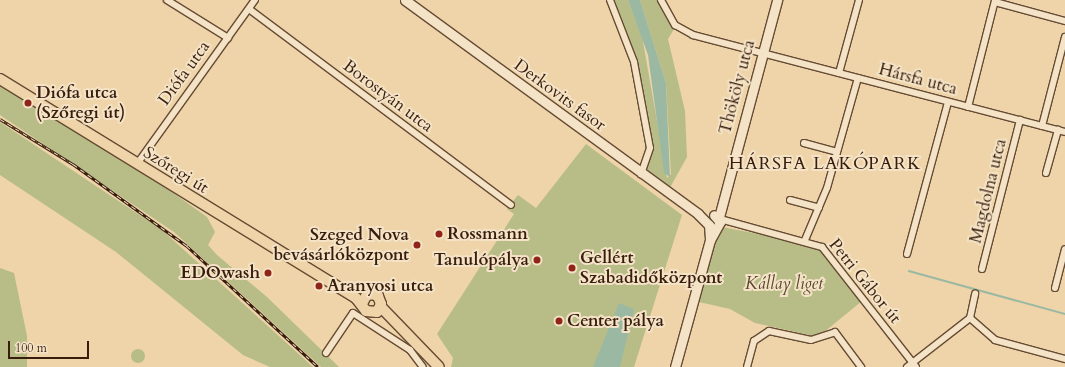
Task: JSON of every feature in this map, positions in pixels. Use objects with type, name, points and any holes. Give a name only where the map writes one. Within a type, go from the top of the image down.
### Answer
[{"type":"main road","name":"Szőregi út","points":[[0,79],[336,286],[364,300],[378,296],[379,310]]},
{"type":"main road","name":"Szőregi út","points":[[364,300],[366,311],[379,310],[399,327],[439,367]]},
{"type":"street","points":[[167,0],[228,38]]},
{"type":"street","name":"Diófa utca","points":[[136,164],[255,0]]},
{"type":"street","name":"Derkovits fasor","points":[[405,0],[641,174],[698,214],[714,221]]},
{"type":"street","points":[[610,0],[634,62],[650,148],[641,174]]},
{"type":"street","name":"Hársfa utca","points":[[662,0],[671,20],[685,31],[763,53],[1065,132]]},
{"type":"street","name":"Thököly utca","points":[[714,221],[720,205],[777,0]]},
{"type":"street","points":[[839,73],[859,0]]},
{"type":"street","points":[[968,107],[995,1],[1065,20]]},
{"type":"street","name":"Borostyán utca","points":[[249,9],[511,205]]},
{"type":"street","points":[[1042,126],[1065,37]]},
{"type":"street","points":[[805,240],[819,208],[858,78]]},
{"type":"street","points":[[907,254],[948,102]]},
{"type":"street","name":"Magdolna utca","points":[[982,268],[1020,120]]},
{"type":"street","points":[[1046,173],[1058,130]]},
{"type":"street","points":[[804,143],[837,152]]},
{"type":"street","points":[[790,200],[819,208]]},
{"type":"street","points":[[675,367],[714,221]]},
{"type":"street","name":"Petri Gábor út","points":[[714,221],[805,240],[827,251],[914,365]]},
{"type":"street","points":[[1055,288],[1065,249]]},
{"type":"street","points":[[907,367],[914,365],[970,318],[975,294]]},
{"type":"street","points":[[326,353],[353,313],[410,350],[423,367]]},
{"type":"street","points":[[970,318],[995,340],[1065,359]]},
{"type":"street","points":[[748,367],[754,341],[764,332],[811,340],[835,332],[860,365],[852,367]]},
{"type":"green space","points":[[610,0],[628,0],[642,36],[667,178],[671,174],[666,83],[640,0],[658,0],[674,29],[668,39],[685,111],[687,157],[667,193],[641,174],[649,156],[634,62]]},
{"type":"green space","points":[[0,84],[152,178],[207,217],[215,232],[208,245],[217,255],[267,297],[339,367],[321,367],[174,232],[0,115]]},
{"type":"green space","points":[[0,122],[162,230],[313,367],[270,367],[243,355],[116,252],[0,175]]},
{"type":"green space","name":"Gellért Szabadidőközpont","points":[[586,144],[682,215],[634,367],[451,367],[453,358],[437,334],[514,214],[507,209],[518,195],[536,208]]},
{"type":"green space","name":"Kállay liget","points":[[722,227],[806,243],[824,252],[862,301],[818,337],[755,323],[730,309],[699,302],[717,230]]},
{"type":"green space","points":[[0,268],[14,273],[27,336],[27,367],[0,367]]},
{"type":"green space","points":[[138,349],[143,351],[145,356],[143,361],[138,363],[133,361],[131,356],[133,351]]},
{"type":"shaded area","points":[[628,0],[640,0],[666,83],[670,177],[664,173],[648,55]]},
{"type":"shaded area","points":[[619,303],[634,309],[620,367],[593,367]]},
{"type":"waterway","points":[[909,271],[1065,314]]},
{"type":"railway","points":[[0,119],[73,164],[187,246],[318,367]]},
{"type":"place","name":"Diófa utca (Szőregi út)","points":[[28,103]]},
{"type":"place","name":"Rossmann","points":[[439,234]]},
{"type":"place","name":"Szeged Nova bevásárlóközpont","points":[[417,245]]},
{"type":"place","name":"Tanulópálya","points":[[537,260]]},
{"type":"place","name":"Gellért Szabadidőközpont","points":[[572,268]]},
{"type":"place","name":"EDOwash","points":[[268,273]]},
{"type":"place","name":"Aranyosi utca","points":[[319,286]]},
{"type":"place","name":"Center pálya","points":[[559,321]]},
{"type":"district","name":"HÁRSFA LAKÓPARK","points":[[825,164]]}]
